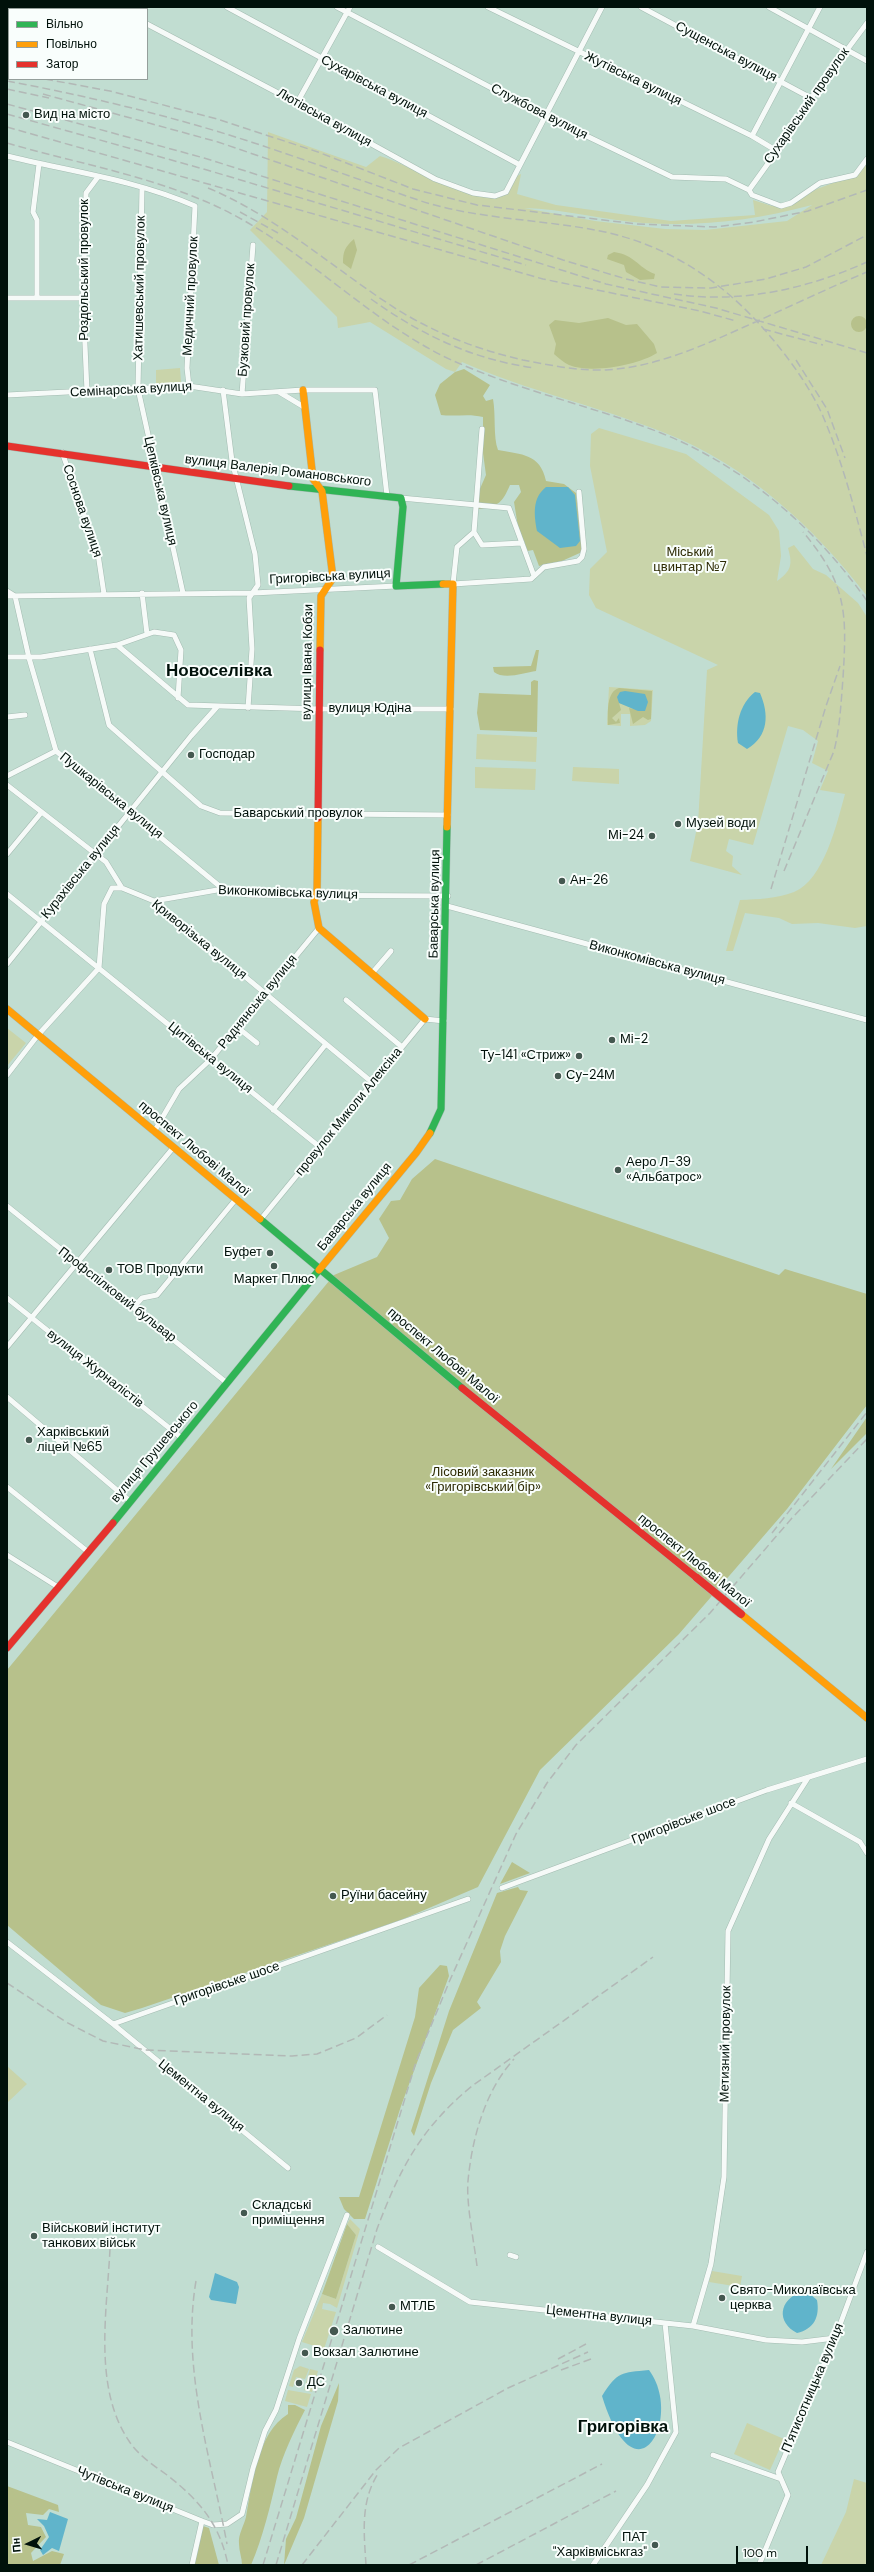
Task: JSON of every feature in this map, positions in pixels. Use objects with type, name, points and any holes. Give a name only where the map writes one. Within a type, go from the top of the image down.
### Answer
[{"type":"street","name":"Сухарівська вулиця","points":[[227,7],[520,165]]},
{"type":"street","name":"Службова вулиця","points":[[337,7],[546,116],[672,177],[726,179],[749,190],[752,195],[781,206],[791,203],[820,183],[855,175],[867,159]]},
{"type":"street","points":[[297,103],[350,7]]},
{"type":"street","name":"Жутівська вулиця","points":[[488,7],[752,136],[777,151]]},
{"type":"street","points":[[520,165],[602,7]]},
{"type":"street","name":"Сущенська вулиця","points":[[641,7],[811,98]]},
{"type":"street","points":[[769,7],[848,49],[867,61]]},
{"type":"street","points":[[752,136],[820,7]]},
{"type":"street","name":"Сухарівський провулок","points":[[749,190],[777,151],[811,98],[867,23]]},
{"type":"street","name":"Лютівська вулиця","points":[[148,25],[297,103],[436,180],[473,193],[495,196],[506,192],[520,165]]},
{"type":"street","points":[[7,156],[142,188]]},
{"type":"street","points":[[38,297],[37,220],[33,212],[39,164]]},
{"type":"street","name":"Роздольський провулок","points":[[87,392],[83,298],[86,193],[98,177]]},
{"type":"street","name":"Медичний провулок","points":[[142,188],[172,196],[195,206],[187,368],[189,386]]},
{"type":"street","name":"Хатишевський провулок","points":[[138,389],[142,188]]},
{"type":"street","name":"Бузковий провулок","points":[[242,394],[253,245]]},
{"type":"street","points":[[7,298],[83,298]]},
{"type":"street","name":"Семінарська вулиця","points":[[7,395],[189,386],[242,394],[303,390],[375,390],[387,496]]},
{"type":"street","name":"Цепківська вулиця","points":[[138,389],[183,593]]},
{"type":"street","points":[[223,390],[236,478],[255,554],[258,585],[249,598],[252,650],[248,708]]},
{"type":"street","name":"вулиця Івана Кобзи","points":[[303,390],[313,479],[322,491],[333,578],[321,596],[316,895],[314,910],[319,928]]},
{"type":"street","points":[[278,392],[304,407]]},
{"type":"street","points":[[482,429],[474,532],[482,545],[522,543]]},
{"type":"street","name":"вулиця Валерія Романовського","points":[[7,446],[62,452],[322,491],[509,508],[534,576]]},
{"type":"street","name":"Соснова вулиця","points":[[62,452],[98,554],[104,594]]},
{"type":"street","name":"Григорівська вулиця","points":[[7,596],[254,592],[453,584],[531,579],[544,567],[578,561],[582,557],[584,549],[579,492]]},
{"type":"street","points":[[396,586],[403,507],[401,498]]},
{"type":"street","name":"Баварська вулиця","points":[[320,1269],[433,1131],[441,1109],[448,896],[448,815],[453,584],[457,547],[474,532]]},
{"type":"street","points":[[7,591],[15,596]]},
{"type":"street","points":[[142,594],[147,634]]},
{"type":"street","name":"Пушкарівська вулиця","points":[[15,596],[29,658],[56,751],[130,810],[223,889]]},
{"type":"street","points":[[7,657],[29,658],[116,645],[135,640],[154,632],[174,635],[181,650],[178,698]]},
{"type":"street","name":"вулиця Юдіна","points":[[116,645],[188,705],[248,708],[451,709]]},
{"type":"street","name":"Баварський провулок","points":[[90,649],[108,724],[201,806],[211,811],[317,814],[448,815]]},
{"type":"street","name":"Курахівська вулиця","points":[[7,964],[130,810],[217,707]]},
{"type":"street","points":[[7,717],[26,715]]},
{"type":"street","points":[[7,776],[56,751]]},
{"type":"street","points":[[7,785],[106,862],[122,888]]},
{"type":"street","points":[[7,854],[41,812]]},
{"type":"street","points":[[7,1075],[38,1035],[99,968],[104,904],[112,888],[122,888]]},
{"type":"street","name":"Криворізька вулиця","points":[[122,888],[154,902],[373,1083]]},
{"type":"street","name":"Виконкомівська вулиця","points":[[154,902],[223,889],[248,895],[448,896]]},
{"type":"street","name":"Цитівська вулиця","points":[[7,894],[321,1148]]},
{"type":"street","name":"Виконкомівська вулиця","points":[[447,906],[867,1020]]},
{"type":"street","points":[[319,928],[425,1019],[444,1021]]},
{"type":"street","name":"Раднянська вулиця","points":[[154,1132],[179,1089],[211,1059],[238,1028],[319,928]]},
{"type":"street","points":[[372,972],[391,951]]},
{"type":"street","points":[[346,1000],[402,1046]]},
{"type":"street","name":"проспект Любові Малої","points":[[7,1009],[578,1483],[697,1578],[867,1718]]},
{"type":"street","name":"провулок Миколи Алексіна","points":[[261,1220],[425,1019]]},
{"type":"street","points":[[238,1028],[257,1043]]},
{"type":"street","points":[[274,1110],[326,1044]]},
{"type":"street","points":[[7,1347],[173,1148]]},
{"type":"street","points":[[133,1308],[142,1298],[157,1295],[236,1199]]},
{"type":"street","name":"Профспілковий бульвар","points":[[7,1206],[76,1264],[227,1383]]},
{"type":"street","name":"вулиця Грушевського","points":[[8,1646],[87,1551],[131,1502],[320,1269]]},
{"type":"street","name":"вулиця Журналістів","points":[[7,1298],[183,1439]]},
{"type":"street","points":[[7,1397],[131,1502]]},
{"type":"street","points":[[7,1487],[87,1551]]},
{"type":"street","points":[[7,1555],[58,1587]]},
{"type":"street","name":"Григорівське шосе","points":[[502,1888],[767,1790],[867,1759]]},
{"type":"street","name":"Метизний провулок","points":[[693,2326],[711,2264],[724,2177],[728,1930],[769,1839],[808,1778]]},
{"type":"street","points":[[791,1803],[860,1842],[867,1853]]},
{"type":"street","name":"Григорівське шосе","points":[[113,2024],[468,1899]]},
{"type":"street","points":[[7,1942],[113,2024]]},
{"type":"street","name":"Цементна вулиця","points":[[113,2024],[288,2168]]},
{"type":"street","name":"Чутівська вулиця","points":[[7,2442],[202,2521],[213,2524],[227,2524],[242,2514],[253,2468],[265,2431],[276,2410],[299,2339],[347,2215]]},
{"type":"street","name":"Цементна вулиця","points":[[378,2247],[470,2302],[693,2326],[766,2340],[802,2342],[835,2338]]},
{"type":"street","name":"П’ятисотницька вулиця","points":[[781,2479],[778,2472],[835,2338],[867,2252]]},
{"type":"street","points":[[594,2565],[648,2483],[676,2432],[664,2323]]},
{"type":"street","points":[[713,2455],[781,2479],[788,2495],[759,2565]]},
{"type":"street","points":[[192,2565],[202,2521]]},
{"type":"green space","points":[[268,132],[366,167],[380,156],[470,193],[496,195],[504,191],[517,176],[521,174],[517,194],[556,205],[671,221],[755,215],[753,200],[772,206],[785,206],[817,189],[854,175],[867,160],[867,596],[825,546],[777,501],[751,480],[724,462],[695,446],[640,423],[512,382],[462,362],[455,372],[446,369],[370,322],[338,328],[337,317],[250,230],[267,212]],"holes":[[[812,205],[787,221],[705,230],[665,229],[595,221],[524,208],[554,210],[628,222],[686,224],[728,221],[770,215]]]},
{"type":"green space","points":[[354,239],[357,250],[351,269],[343,263],[343,255],[348,244]]},
{"type":"green space","points":[[614,252],[631,258],[655,274],[654,279],[640,280],[626,272],[624,265],[607,259],[608,255]]},
{"type":"green space","points":[[856,316],[862,316],[867,321],[865,330],[862,332],[856,332],[851,327],[851,321]]},
{"type":"green space","points":[[608,318],[626,325],[637,324],[654,344],[657,353],[627,364],[614,367],[590,369],[569,365],[554,354],[556,344],[549,325],[555,320],[579,323]]},
{"type":"green space","points":[[180,368],[181,382],[156,384],[156,370]]},
{"type":"green space","points":[[464,369],[490,385],[483,396],[486,401],[493,399],[496,445],[498,450],[522,455],[535,460],[543,472],[546,481],[564,484],[576,493],[582,552],[562,561],[539,566],[533,550],[522,552],[514,502],[521,492],[519,485],[510,485],[505,496],[499,503],[491,507],[479,509],[479,491],[486,475],[483,453],[483,417],[472,415],[441,415],[435,395],[440,384],[455,372]]},
{"type":"green space","name":"Міський цвинтар №7","points":[[599,428],[686,454],[769,515],[779,531],[781,556],[777,581],[788,571],[790,567],[788,548],[794,545],[813,569],[826,575],[858,603],[867,617],[867,926],[855,928],[818,923],[792,924],[779,918],[745,913],[733,951],[726,951],[740,900],[767,898],[794,892],[804,886],[814,876],[828,849],[845,794],[820,790],[828,771],[812,763],[818,741],[803,730],[788,726],[753,845],[729,839],[726,851],[733,856],[732,866],[742,875],[690,861],[698,823],[707,670],[718,665],[596,608],[589,595],[590,569],[607,552],[590,466],[591,434]]},
{"type":"green space","points":[[536,650],[539,650],[536,671],[509,676],[503,676],[494,672],[493,667],[531,666]]},
{"type":"green space","points":[[534,680],[538,681],[537,732],[480,730],[477,713],[479,693],[531,695],[531,682]]},
{"type":"green space","points":[[609,687],[653,690],[651,721],[645,725],[630,726],[630,714],[621,714],[621,726],[607,725]]},
{"type":"green space","points":[[619,688],[652,691],[651,719],[648,720],[643,717],[633,724],[629,708],[645,711],[619,703],[621,710],[612,718],[616,722],[619,718],[620,723],[608,725],[610,698],[615,690]]},
{"type":"green space","points":[[477,734],[537,737],[536,762],[476,759]]},
{"type":"green space","points":[[475,767],[536,769],[535,790],[475,788]]},
{"type":"green space","points":[[573,767],[619,769],[619,784],[572,781]]},
{"type":"green space","points":[[7,1028],[26,1043],[7,1066]]},
{"type":"green space","name":"Лісовий заказник «Григорівський бір»","points":[[435,1159],[779,1275],[785,1269],[867,1294],[867,1405],[787,1509],[679,1634],[540,1770],[478,1887],[401,1920],[142,2008],[125,2013],[101,2005],[7,1925],[7,1670],[334,1275],[377,1257],[389,1238],[379,1219],[391,1201],[400,1200],[412,1179]]},
{"type":"green space","points":[[867,1417],[867,1433],[831,1469]]},
{"type":"green space","points":[[512,1862],[530,1873],[500,1884]]},
{"type":"green space","points":[[518,1887],[520,1890],[528,1891],[505,1936],[500,1951],[501,1962],[477,2002],[481,2008],[453,2030],[431,2083],[414,2136],[411,2131],[449,2011],[497,1893]]},
{"type":"green space","points":[[440,1965],[447,1966],[449,1976],[401,2106],[365,2219],[354,2219],[344,2209],[339,2197],[359,2197],[415,2017],[419,1988]]},
{"type":"green space","points":[[7,2066],[27,2084],[7,2103]]},
{"type":"green space","points":[[350,2219],[360,2229],[337,2308],[330,2304],[323,2303],[322,2309],[336,2312],[324,2349],[302,2342],[322,2294],[336,2299],[356,2235],[347,2224]]},
{"type":"green space","points":[[347,2224],[356,2235],[336,2299],[322,2294]]},
{"type":"green space","points":[[712,2271],[742,2276],[740,2287],[709,2282]]},
{"type":"green space","points":[[300,2366],[309,2369],[305,2379],[296,2377],[293,2387],[289,2386],[294,2370]]},
{"type":"green space","points":[[310,2369],[318,2371],[312,2392],[304,2390]]},
{"type":"green space","points":[[339,2383],[338,2401],[304,2518],[284,2565],[286,2539],[296,2518],[321,2426]]},
{"type":"green space","points":[[288,2390],[311,2394],[307,2407],[285,2401]]},
{"type":"green space","points":[[288,2405],[295,2405],[305,2410],[282,2460],[263,2533],[251,2565],[242,2565],[239,2537],[246,2517],[258,2461],[269,2434],[288,2414]]},
{"type":"green space","points":[[747,2423],[784,2439],[770,2470],[734,2454]]},
{"type":"green space","points":[[854,2479],[867,2483],[867,2565],[821,2565],[846,2512]]},
{"type":"green space","points":[[7,2486],[58,2505],[59,2512],[49,2509],[43,2515],[26,2513],[28,2525],[41,2527],[46,2537],[31,2553],[33,2561],[52,2551],[64,2554],[60,2565],[7,2565]]},
{"type":"green space","points":[[200,2525],[209,2528],[219,2565],[191,2565]]},
{"type":"water","points":[[546,487],[568,487],[575,495],[580,541],[576,546],[560,548],[537,531],[535,519],[536,502],[541,491]]},
{"type":"water","points":[[625,691],[645,694],[648,702],[645,711],[638,711],[619,703],[617,697],[620,692]]},
{"type":"water","points":[[755,692],[760,693],[766,717],[760,738],[747,749],[738,743],[737,729],[742,708]]},
{"type":"water","points":[[215,2273],[237,2282],[239,2287],[236,2304],[211,2300],[209,2297]]},
{"type":"water","points":[[801,2292],[810,2294],[817,2300],[818,2312],[812,2325],[808,2329],[797,2333],[786,2323],[783,2317],[783,2311],[788,2300]]},
{"type":"water","points":[[649,2370],[658,2389],[661,2410],[658,2428],[651,2442],[641,2449],[629,2445],[615,2429],[602,2396],[612,2382],[621,2375]]},
{"type":"water","points":[[50,2512],[68,2519],[59,2551],[52,2548],[43,2555],[40,2550],[49,2537],[44,2526],[37,2519],[47,2520]]},
{"type":"railway","points":[[50,80],[110,91],[217,119],[318,152],[413,189],[477,205],[637,224],[714,227],[754,222],[808,211],[867,190]]},
{"type":"railway","points":[[7,81],[67,93],[186,122],[267,147],[421,201],[443,207],[489,216],[559,224],[605,232],[631,239],[680,260],[723,289],[743,307],[779,347],[808,388],[818,405],[836,449],[867,556]]},
{"type":"railway","points":[[7,89],[49,98]]},
{"type":"railway","points":[[43,94],[218,142],[563,260],[626,279],[661,287],[711,288],[766,279],[806,267],[867,235]]},
{"type":"railway","points":[[7,104],[204,158],[606,284],[716,308],[867,353]]},
{"type":"railway","points":[[7,114],[207,170],[526,265]]},
{"type":"railway","points":[[7,127],[543,279],[700,311],[736,321]]},
{"type":"railway","points":[[7,143],[158,184],[215,206],[243,220],[269,236],[393,326],[445,357],[498,379],[634,423],[692,447],[749,481],[776,502],[801,524],[825,549],[847,574],[867,601]]},
{"type":"railway","points":[[208,188],[234,200],[282,229],[398,310],[428,327],[474,346],[507,356],[574,369],[606,370],[624,368],[642,365],[677,355],[694,349],[867,272]]},
{"type":"railway","points":[[240,212],[278,233]]},
{"type":"railway","points":[[674,294],[699,297],[724,297],[773,292],[821,280],[867,262]]},
{"type":"railway","points":[[371,299],[409,324],[449,344],[491,359],[535,368]]},
{"type":"railway","points":[[763,329],[823,345]]},
{"type":"railway","points":[[796,360],[827,409],[845,458]]},
{"type":"railway","points":[[784,871],[834,751],[839,724],[843,678],[845,635],[841,600],[836,584],[828,568],[818,551],[803,532]]},
{"type":"railway","points":[[771,889],[826,706],[840,666]]},
{"type":"railway","points":[[772,1533],[867,1412]]},
{"type":"railway","points":[[263,2565],[416,2062],[450,1980],[516,1834],[547,1783],[576,1745],[710,1613],[792,1518],[867,1439]]},
{"type":"railway","points":[[276,2565],[377,2229],[394,2187],[414,2150],[439,2117],[472,2086],[653,1957]]},
{"type":"railway","points":[[7,1983],[66,2022],[103,2041],[145,2050],[292,2056],[317,2054],[356,2038],[387,2015]]},
{"type":"railway","points":[[477,2266],[469,2211],[468,2190],[473,2148],[488,2100],[495,2086],[514,2059]]},
{"type":"railway","points":[[110,2249],[105,2323],[106,2373],[110,2397],[118,2420],[129,2441],[137,2451],[146,2460],[167,2475],[189,2494],[206,2514],[220,2537],[228,2565]]},
{"type":"railway","points":[[196,2281],[192,2314],[192,2347],[195,2380],[206,2446],[227,2544]]},
{"type":"railway","points":[[558,2359],[586,2344]]},
{"type":"railway","points":[[302,2565],[376,2470],[399,2448],[508,2388],[588,2352]]},
{"type":"railway","points":[[561,2370],[591,2359]]},
{"type":"railway","points":[[409,2565],[602,2464]]},
{"type":"railway","points":[[366,2565],[364,2529],[366,2505],[373,2483],[379,2472]]},
{"type":"railway","points":[[476,2565],[616,2491]]},
{"type":"traffic: fast","points":[[289,486],[401,498],[403,507],[396,586],[443,584]]},
{"type":"traffic: fast","points":[[430,1133],[441,1109],[447,827]]},
{"type":"traffic: fast","points":[[260,1219],[462,1388]]},
{"type":"traffic: fast","points":[[113,1523],[319,1270]]},
{"type":"traffic: slow","points":[[303,390],[313,479],[322,491],[333,578],[321,596],[320,650]]},
{"type":"traffic: slow","points":[[443,584],[453,584],[447,827]]},
{"type":"traffic: slow","points":[[318,818],[317,892],[314,902],[319,928],[425,1019]]},
{"type":"traffic: slow","points":[[7,1009],[260,1219]]},
{"type":"traffic: slow","points":[[319,1270],[416,1153],[430,1133]]},
{"type":"traffic: slow","points":[[741,1614],[867,1718]]},
{"type":"traffic: jam","points":[[7,446],[289,486]]},
{"type":"traffic: jam","points":[[318,818],[320,650]]},
{"type":"traffic: jam","points":[[462,1388],[697,1578]]},
{"type":"traffic: jam","points":[[7,1648],[113,1523]]},
{"type":"traffic: jam","points":[[697,1578],[741,1614]]},
{"type":"place","name":"Вид на місто","points":[[26,115]]},
{"type":"place","name":"Господар","points":[[191,755]]},
{"type":"place","name":"Музей води","points":[[678,824]]},
{"type":"place","name":"Мі-24","points":[[652,836]]},
{"type":"place","name":"Ан-26","points":[[562,881]]},
{"type":"place","name":"Мі-2","points":[[612,1040]]},
{"type":"place","name":"Ту-141 «Стриж»","points":[[579,1056]]},
{"type":"place","name":"Су-24М","points":[[558,1076]]},
{"type":"place","name":"Аеро Л-39 «Альбатрос»","points":[[618,1170]]},
{"type":"place","name":"Буфет","points":[[270,1253]]},
{"type":"place","name":"Маркет Плюс","points":[[274,1266]]},
{"type":"place","name":"ТОВ Продукти","points":[[109,1270]]},
{"type":"place","name":"Харківський ліцей №65","points":[[29,1440]]},
{"type":"place","name":"Руїни басейну","points":[[333,1896]]},
{"type":"place","name":"Складські приміщення","points":[[244,2213]]},
{"type":"place","name":"Військовий інститут танкових військ","points":[[34,2236]]},
{"type":"place","name":"Свято-Миколаївська церква","points":[[722,2298]]},
{"type":"place","name":"МТЛБ","points":[[392,2307]]},
{"type":"place","name":"Залютине","points":[[334,2331]]},
{"type":"place","name":"Вокзал Залютине","points":[[305,2353]]},
{"type":"place","name":"ДС","points":[[299,2383]]},
{"type":"place","name":"ПАТ \"Харківміськгаз\"","points":[[655,2545]]},
{"type":"district","name":"Новоселівка","points":[[219,672]]},
{"type":"district","name":"Григорівка","points":[[623,2428]]}]
